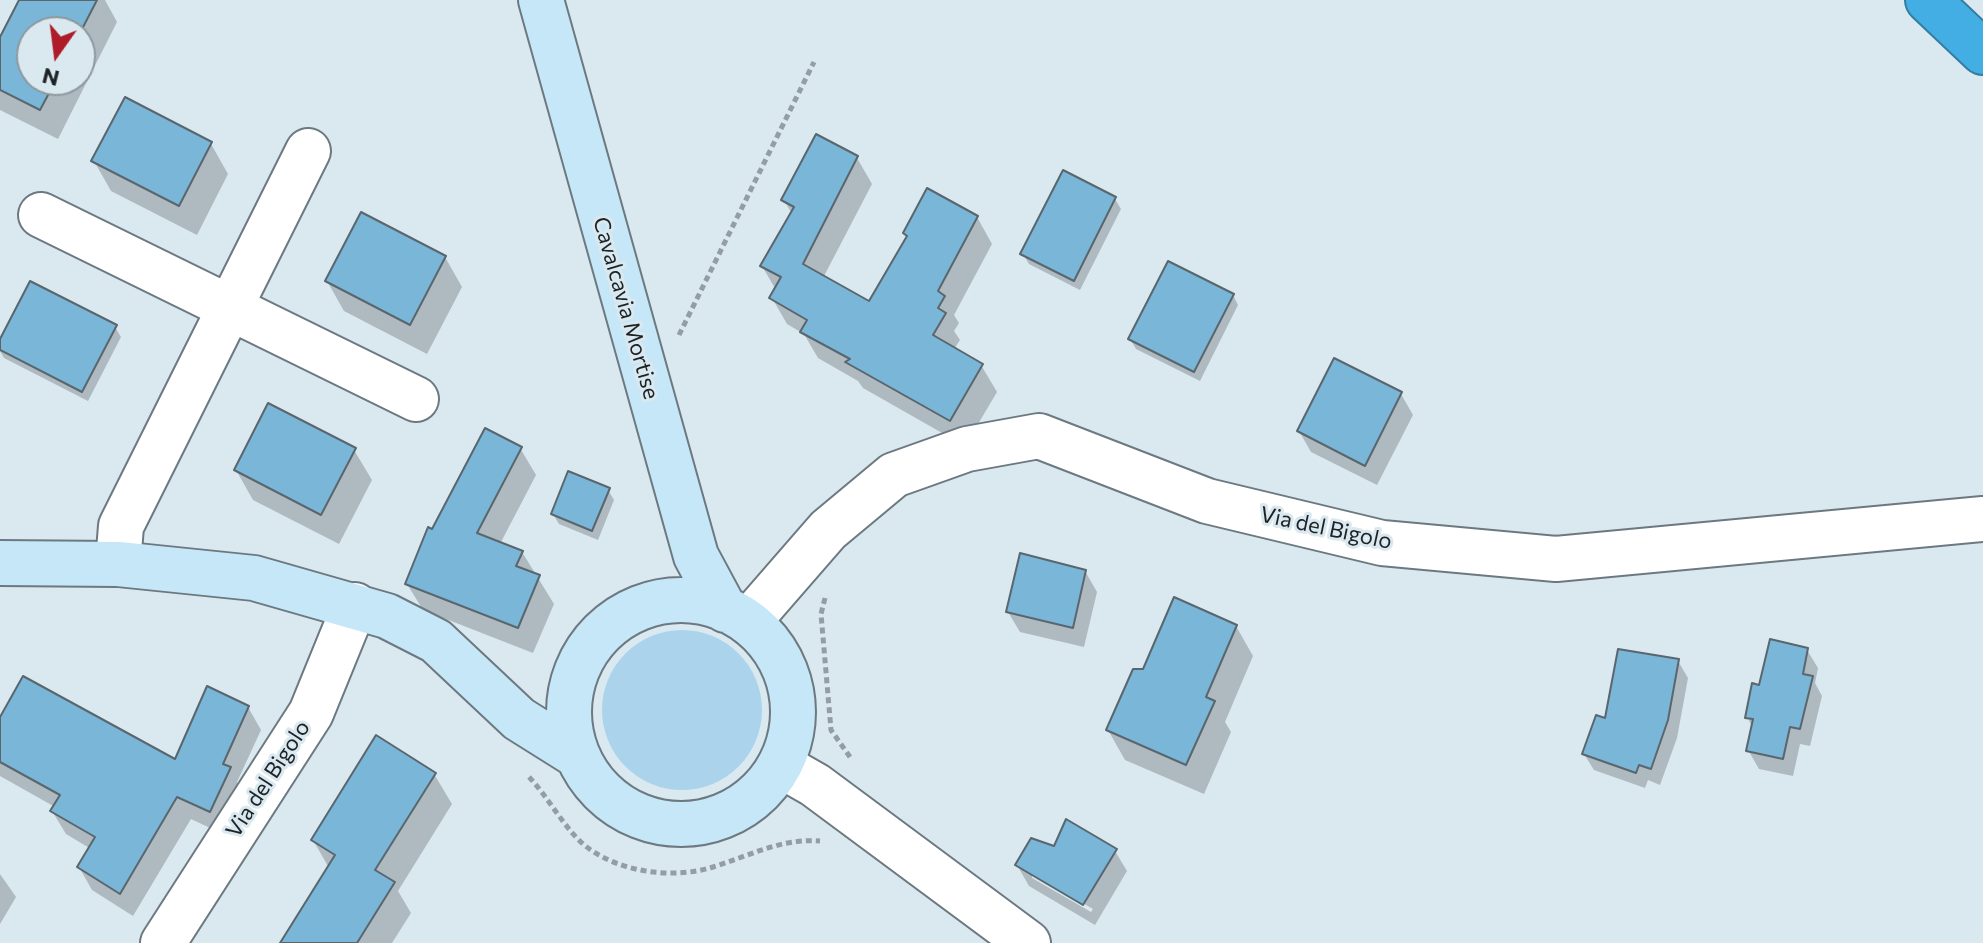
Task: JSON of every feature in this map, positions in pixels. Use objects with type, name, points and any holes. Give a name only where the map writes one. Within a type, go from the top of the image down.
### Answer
[{"type":"highway","points":[[1928,0],[1983,52]]},
{"type":"street","name":"Cavalcavia Mortise","points":[[541,0],[696,556],[736,616]]},
{"type":"street","points":[[118,564],[121,526],[308,151]]},
{"type":"street","points":[[41,215],[416,399]]},
{"type":"street","name":"Via del Bigolo","points":[[736,616],[894,475],[967,449],[1039,436],[1207,501],[1382,543],[1556,559],[1983,519]]},
{"type":"street","points":[[0,563],[118,564],[254,578],[387,616],[436,641],[519,719],[578,756],[608,797],[640,815],[677,824],[702,822],[726,815],[766,786],[780,765],[789,744],[793,699],[778,656],[736,616],[704,603],[660,603],[619,619],[602,633],[577,670],[571,691],[570,724],[578,756]]},
{"type":"street","name":"Via del Bigolo","points":[[163,943],[311,713],[355,605]]},
{"type":"street","points":[[780,765],[815,785],[1028,943]]},
{"type":"path","points":[[678,338],[814,62]]},
{"type":"path","points":[[826,594],[821,614],[831,730],[854,762]]},
{"type":"path","points":[[550,801],[584,844],[625,866],[669,874],[711,868],[753,851],[801,840],[831,842]]},
{"type":"shaded area","points":[[682,630],[713,636],[739,653],[756,679],[762,710],[756,741],[739,767],[713,784],[682,790],[651,784],[625,767],[608,741],[602,710],[608,679],[625,653],[651,636]]},
{"type":"building","points":[[19,0],[97,0],[89,16],[16,16],[16,96],[47,96],[40,110],[0,90],[0,37]]},
{"type":"building","points":[[125,97],[212,142],[179,206],[91,161]]},
{"type":"building","points":[[816,134],[858,156],[803,264],[869,301],[907,236],[903,233],[927,188],[978,216],[938,291],[945,296],[938,308],[946,313],[933,335],[983,364],[950,421],[845,362],[850,359],[800,332],[807,320],[769,298],[781,277],[760,266],[794,207],[781,200]]},
{"type":"building","points":[[1063,170],[1116,197],[1074,281],[1020,254]]},
{"type":"building","points":[[361,212],[446,256],[410,325],[325,281]]},
{"type":"building","points":[[1168,261],[1234,294],[1194,372],[1128,339]]},
{"type":"building","points":[[30,281],[117,325],[82,392],[0,350],[0,339]]},
{"type":"building","points":[[1334,358],[1402,392],[1365,466],[1297,431]]},
{"type":"building","points":[[268,403],[356,448],[321,515],[234,470]]},
{"type":"building","points":[[485,428],[522,447],[477,533],[523,551],[516,566],[540,575],[518,628],[405,584],[428,527],[432,529]]},
{"type":"building","points":[[568,471],[610,488],[592,531],[551,514]]},
{"type":"building","points":[[1020,553],[1086,570],[1073,628],[1006,612]]},
{"type":"building","points":[[1174,597],[1237,625],[1206,697],[1215,701],[1186,765],[1106,730],[1133,669],[1143,669]]},
{"type":"building","points":[[1770,639],[1808,648],[1803,674],[1813,676],[1800,729],[1790,727],[1783,759],[1746,751],[1753,719],[1745,718],[1752,683],[1759,685]]},
{"type":"building","points":[[1618,649],[1679,659],[1668,720],[1651,769],[1639,765],[1636,773],[1582,754],[1596,715],[1605,718]]},
{"type":"building","points":[[23,676],[175,759],[207,686],[249,706],[223,764],[231,767],[210,812],[177,797],[120,894],[77,867],[95,837],[50,811],[60,795],[0,762],[0,717]]},
{"type":"building","points":[[376,735],[436,773],[375,870],[395,882],[357,943],[280,943],[335,855],[311,840]]},
{"type":"building","points":[[1066,819],[1117,849],[1083,905],[1015,865],[1031,838],[1054,846]]}]
